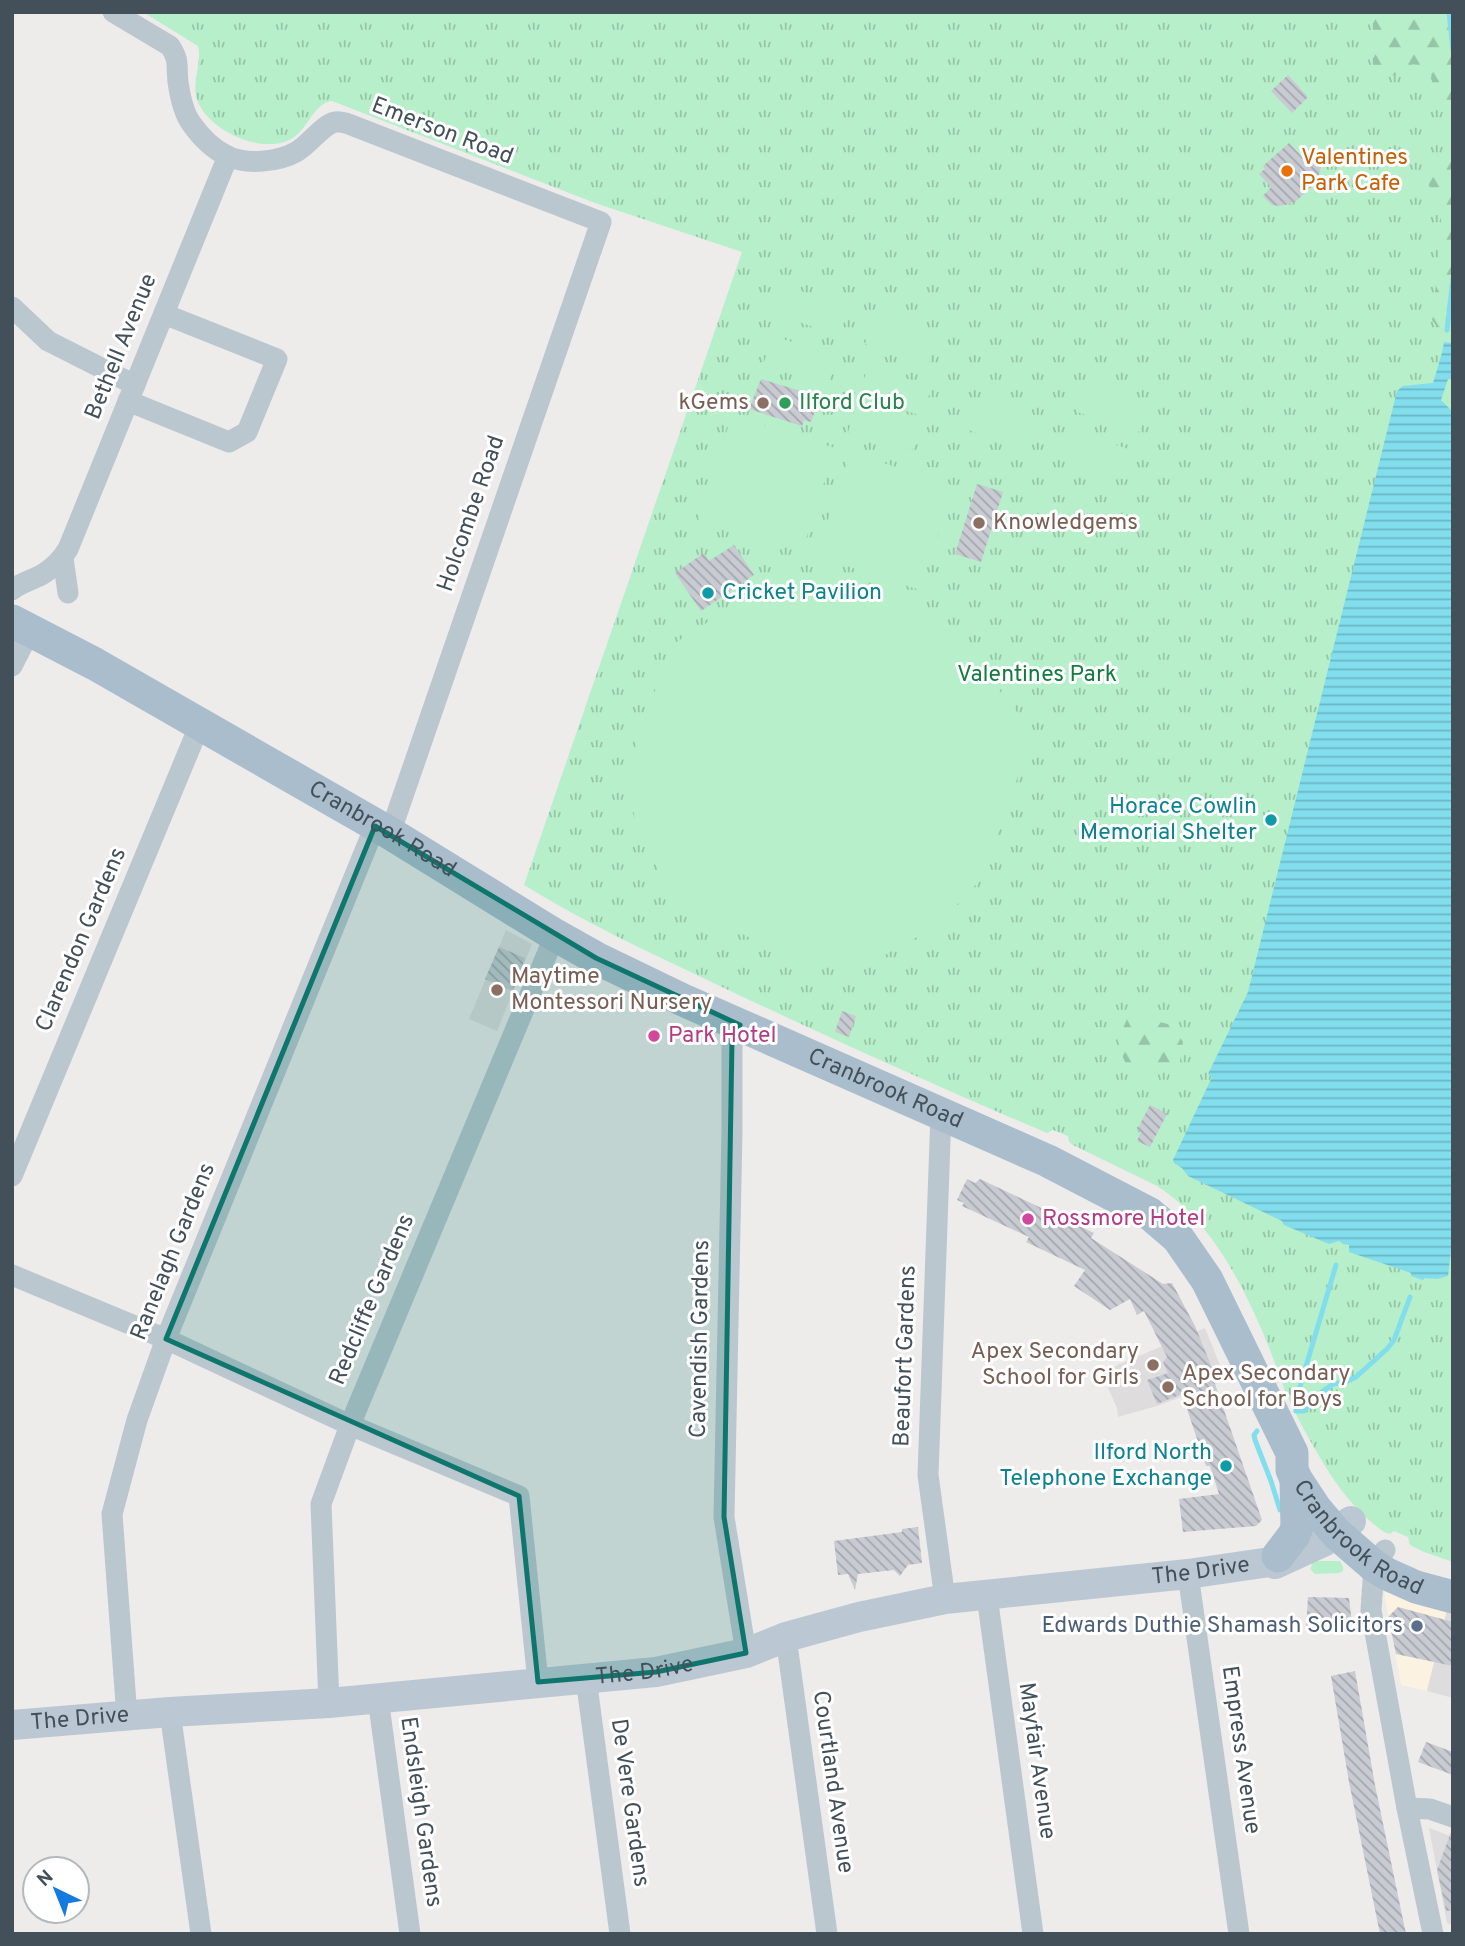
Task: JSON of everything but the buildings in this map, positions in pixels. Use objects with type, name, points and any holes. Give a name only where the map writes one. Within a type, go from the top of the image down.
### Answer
[{"type":"main road","name":"Cranbrook Road","points":[[21,625],[200,724],[596,958],[740,1025],[1048,1161],[1150,1214],[1178,1238],[1206,1280],[1294,1466],[1337,1521],[1404,1582],[1453,1597]]},
{"type":"main road","points":[[1274,1559],[1294,1535],[1297,1527],[1294,1466]]},
{"type":"main road","name":"Cranbrook Road","points":[[1380,1558],[1453,1577]]},
{"type":"street","name":"Emerson Road","points":[[113,12],[170,46],[176,55],[177,79],[189,121],[202,138],[228,156],[251,161],[276,159],[297,152],[325,127],[335,122],[346,123],[590,218]]},
{"type":"street","name":"Bethell Avenue","points":[[63,558],[228,156]]},
{"type":"street","name":"Holcombe Road","points":[[381,829],[395,819],[601,222],[590,218]]},
{"type":"street","points":[[12,307],[48,341],[132,393],[229,442],[247,432],[276,359],[164,314]]},
{"type":"street","points":[[12,590],[46,573],[63,558]]},
{"type":"street","points":[[63,558],[68,593]]},
{"type":"street","points":[[12,666],[21,625]]},
{"type":"street","name":"Clarendon Gardens","points":[[12,1176],[200,724]]},
{"type":"street","name":"Ranelagh Gardens","points":[[127,1717],[112,1514],[137,1420],[166,1339],[381,829]]},
{"type":"street","name":"Redcliffe Gardens","points":[[329,1703],[321,1504],[350,1425],[555,935]]},
{"type":"street","name":"Cavendish Gardens","points":[[740,1025],[732,1040],[733,1131],[724,1517],[746,1653]]},
{"type":"street","name":"Beaufort Gardens","points":[[941,1113],[928,1475],[945,1600]]},
{"type":"street","points":[[12,1275],[166,1339],[350,1425],[519,1496],[538,1682]]},
{"type":"street","name":"The Drive","points":[[12,1725],[329,1703],[656,1672],[746,1653],[786,1637],[859,1617],[945,1600],[1188,1574],[1274,1559],[1337,1521]]},
{"type":"street","points":[[1380,1558],[1371,1610],[1433,1934]]},
{"type":"street","name":"Empress Avenue","points":[[1188,1574],[1239,1934]]},
{"type":"street","name":"Mayfair Avenue","points":[[987,1596],[1033,1934]]},
{"type":"street","name":"Courtland Avenue","points":[[786,1637],[827,1934]]},
{"type":"street","name":"De Vere Gardens","points":[[586,1678],[620,1934]]},
{"type":"street","name":"Endsleigh Gardens","points":[[378,1698],[411,1934]]},
{"type":"street","points":[[170,1712],[201,1934]]},
{"type":"street","points":[[1407,1808],[1430,1809],[1453,1817]]},
{"type":"highlighted area","points":[[375,826],[596,958],[740,1025],[732,1040],[724,1517],[746,1653],[656,1672],[538,1682],[519,1496],[166,1339]]},
{"type":"shaded area","name":"Maytime Montessori Nursery","points":[[506,930],[532,944],[497,1031],[469,1019]]},
{"type":"shaded area","points":[[1205,1328],[1226,1380],[1157,1406],[1118,1417],[1117,1408],[1101,1372]]},
{"type":"shaded area","points":[[1384,1592],[1448,1606],[1427,1691],[1401,1685]]},
{"type":"shaded area","points":[[1448,1606],[1453,1607],[1453,1698],[1427,1691]]},
{"type":"shaded area","points":[[1429,1828],[1453,1837],[1453,1925],[1447,1923]]},
{"type":"green space","name":"Valentines Park","points":[[143,12],[1453,12],[1453,1562],[1410,1545],[1408,1537],[1394,1531],[1390,1534],[1384,1532],[1357,1509],[1342,1491],[1295,1412],[1259,1323],[1237,1278],[1210,1236],[1194,1217],[1157,1186],[1073,1145],[1068,1136],[1053,1130],[1047,1133],[1006,1116],[722,987],[597,926],[524,885],[742,252],[595,203],[332,101],[316,110],[299,133],[282,143],[267,144],[236,137],[210,119],[201,107],[195,89],[198,46]]},
{"type":"green space","points":[[1374,12],[1453,12],[1453,104],[1446,103],[1435,86],[1428,67],[1412,64],[1399,74],[1383,78],[1374,67]]},
{"type":"green space","points":[[1441,158],[1453,160],[1453,332],[1440,331],[1432,320],[1442,228],[1440,212],[1428,183],[1430,167]]},
{"type":"green space","points":[[785,286],[849,306],[840,335],[776,315]]},
{"type":"green space","points":[[874,314],[938,334],[929,364],[865,344]]},
{"type":"green space","points":[[773,336],[836,356],[827,386],[763,365]]},
{"type":"green space","points":[[868,367],[932,386],[922,416],[859,396]]},
{"type":"green space","points":[[1086,382],[1150,403],[1140,432],[1077,412]]},
{"type":"green space","points":[[965,396],[1028,416],[1019,446],[956,426]]},
{"type":"green space","points":[[858,403],[921,422],[912,451],[848,432]]},
{"type":"green space","points":[[732,415],[835,448],[802,552],[698,519]]},
{"type":"green space","points":[[1071,430],[1134,451],[1125,480],[1061,459]]},
{"type":"green space","points":[[850,452],[954,486],[920,590],[816,556]]},
{"type":"green space","points":[[797,572],[808,573],[933,612],[1024,720],[1030,735],[1029,745],[982,878],[937,926],[883,956],[822,966],[801,960],[701,916],[659,872],[635,822],[628,767],[669,651],[675,643],[780,576]]},
{"type":"green space","points":[[1138,1014],[1172,1025],[1183,1042],[1180,1061],[1169,1070],[1128,1067],[1120,1049],[1120,1038],[1127,1019]]},
{"type":"green space","points":[[1316,1561],[1340,1561],[1343,1571],[1315,1574],[1310,1569]]},
{"type":"water","points":[[1444,342],[1453,343],[1453,379],[1448,379],[1441,400],[1453,412],[1453,1235],[1448,1276],[1423,1280],[1411,1276],[1411,1273],[1349,1252],[1349,1245],[1339,1241],[1329,1244],[1284,1225],[1282,1221],[1188,1176],[1173,1160],[1212,1077],[1208,1074],[1248,992],[1397,391],[1403,386],[1433,383]]},
{"type":"waterway","points":[[1449,12],[1453,50]]},
{"type":"waterway","points":[[1447,330],[1453,279]]},
{"type":"waterway","points":[[1336,1265],[1296,1400],[1296,1411],[1304,1411],[1319,1394],[1333,1384],[1356,1377],[1387,1349],[1394,1340],[1410,1297]]},
{"type":"waterway","points":[[1257,1431],[1255,1440],[1280,1510]]},
{"type":"place","name":"Valentines Park Cafe","points":[[1287,171]]},
{"type":"place","name":"kGems","points":[[763,403]]},
{"type":"place","name":"Ilford Club","points":[[785,403]]},
{"type":"place","name":"Knowledgems","points":[[979,523]]},
{"type":"place","name":"Cricket Pavilion","points":[[708,593]]},
{"type":"place","name":"Horace Cowlin Memorial Shelter","points":[[1271,820]]},
{"type":"place","name":"Maytime Montessori Nursery","points":[[497,990]]},
{"type":"place","name":"Park Hotel","points":[[654,1036]]},
{"type":"place","name":"Rossmore Hotel","points":[[1028,1219]]},
{"type":"place","name":"Apex Secondary School for Girls","points":[[1153,1365]]},
{"type":"place","name":"Apex Secondary School for Boys","points":[[1168,1387]]},
{"type":"place","name":"Ilford North Telephone Exchange","points":[[1226,1466]]},
{"type":"place","name":"Edwards Duthie Shamash Solicitors","points":[[1417,1626]]}]
